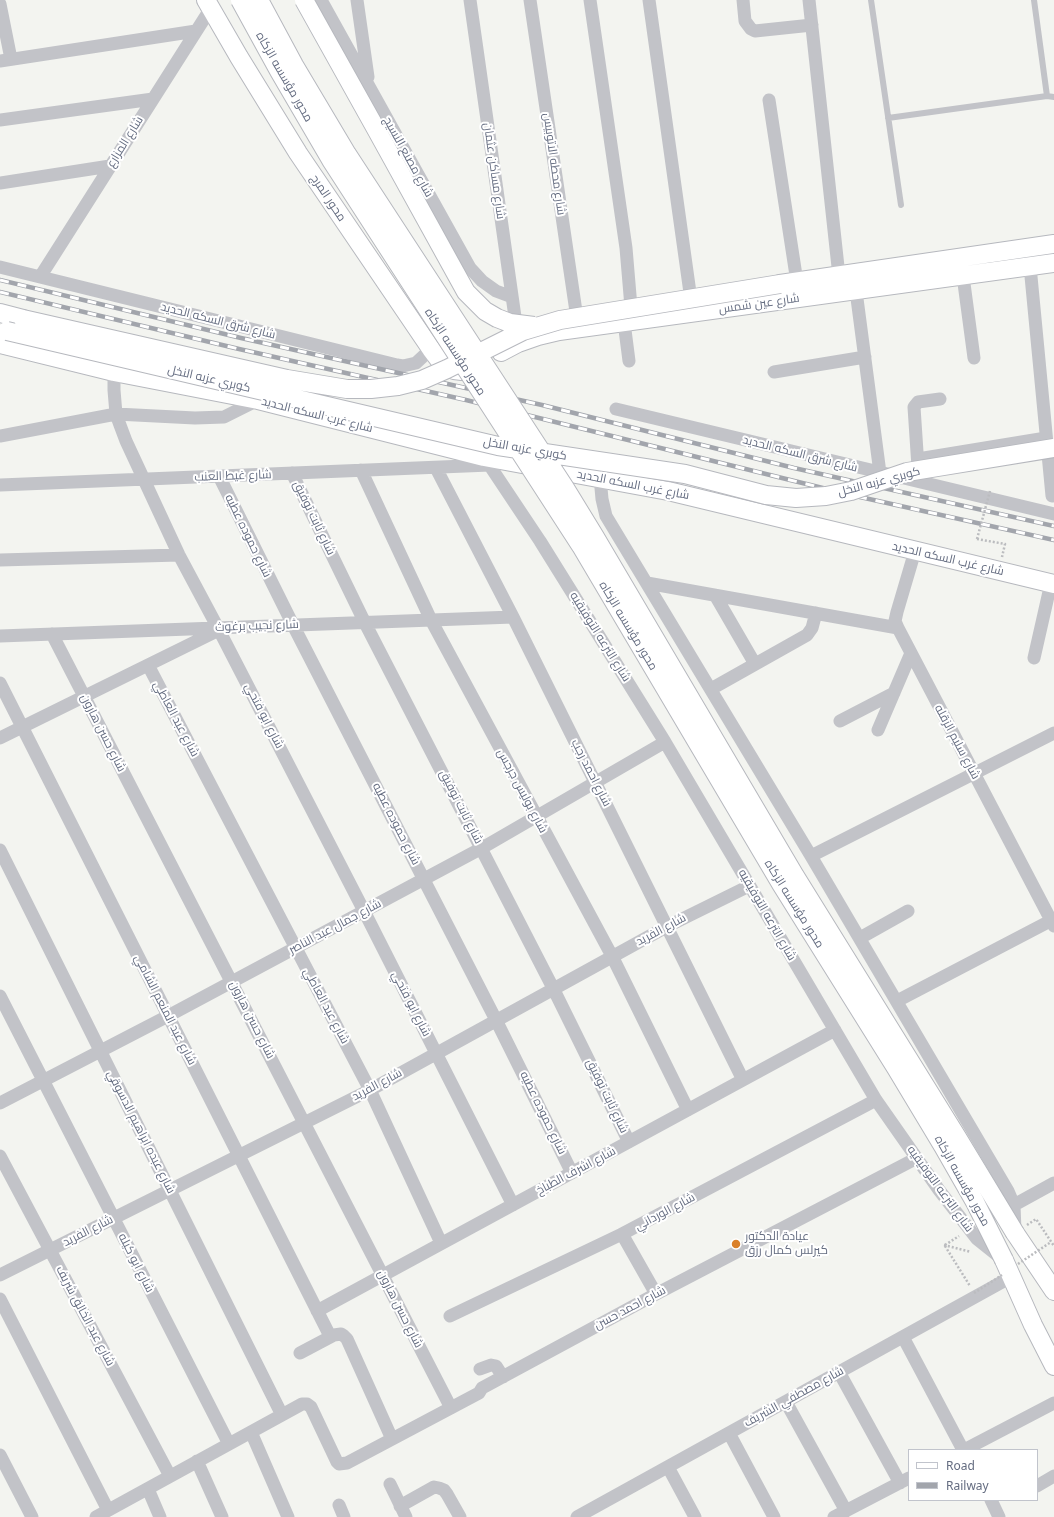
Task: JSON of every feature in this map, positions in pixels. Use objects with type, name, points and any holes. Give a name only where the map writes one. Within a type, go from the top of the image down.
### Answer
[{"type":"main road","name":"محور مؤسسه الزكاه","points":[[240,0],[332,160],[581,546],[781,884],[943,1146],[975,1202],[1004,1260]]},
{"type":"main road","name":"محور مؤسسه الزكاه","points":[[259,0],[294,65],[347,154],[565,488],[795,876],[953,1130],[1015,1233]]},
{"type":"main road","points":[[304,0],[376,128],[458,281],[466,292],[485,311],[497,318],[523,326],[536,327]]},
{"type":"main road","name":"محور المرج","points":[[209,4],[239,57],[298,153],[439,361],[448,368],[460,371],[471,367]]},
{"type":"main road","name":"شارع عين شمس","points":[[788,283],[1054,244]]},
{"type":"main road","name":"شارع عين شمس","points":[[471,367],[518,343],[538,336],[578,328],[628,315],[693,313],[1054,263]]},
{"type":"main road","name":"كوبري عزبه النخل","points":[[0,313],[287,379],[347,389],[398,386],[422,380],[448,369],[523,331],[580,316],[628,315],[788,283]]},
{"type":"main road","name":"كوبري عزبه النخل","points":[[2,335],[498,446],[685,474],[766,495],[796,498],[826,496],[851,491],[907,472],[1050,443]]},
{"type":"main road","name":"شارع غرب السكه الحديد","points":[[2,335],[114,372],[258,400],[487,461],[600,477],[668,491],[1053,583]]},
{"type":"main road","points":[[1015,1233],[1054,1291]]},
{"type":"main road","name":"شارع الترعه التوفيقيه","points":[[1004,1260],[1032,1325],[1054,1366]]},
{"type":"street","name":"شارع مصنع النسيج","points":[[321,0],[470,268],[482,281],[496,291],[512,297]]},
{"type":"street","points":[[357,0],[369,85]]},
{"type":"street","name":"شارع مساكن عثمان","points":[[470,0],[518,343]]},
{"type":"street","name":"شارع محطه الاتوبيس","points":[[530,0],[578,328]]},
{"type":"street","points":[[590,0],[626,248],[629,361]]},
{"type":"street","points":[[649,0],[693,313]]},
{"type":"street","points":[[743,0],[746,21],[751,29],[755,31],[812,25]]},
{"type":"street","points":[[809,0],[839,276]]},
{"type":"street","points":[[0,4],[5,60],[196,31]]},
{"type":"street","name":"شارع المزارع","points":[[40,277],[196,31],[209,4]]},
{"type":"street","points":[[0,120],[153,99]]},
{"type":"street","points":[[769,100],[788,283]]},
{"type":"street","points":[[0,183],[110,166]]},
{"type":"street","points":[[1030,266],[1050,443],[1052,496]]},
{"type":"street","name":"شارع شرق السكه الحديد","points":[[0,267],[397,365],[410,365],[416,362],[431,349]]},
{"type":"street","points":[[963,276],[974,358]]},
{"type":"street","points":[[856,291],[880,473]]},
{"type":"street","points":[[774,372],[865,357]]},
{"type":"street","name":"شارع ابو فتحي","points":[[114,372],[116,414],[126,441],[145,479],[179,555],[219,629],[513,1204]]},
{"type":"street","points":[[919,482],[914,407],[918,402],[940,399]]},
{"type":"street","points":[[0,436],[116,414],[195,418],[224,417],[258,400]]},
{"type":"street","name":"شارع شرق السكه الحديد","points":[[616,409],[1054,514]]},
{"type":"street","points":[[918,459],[1050,443]]},
{"type":"street","name":"شارع الترعه التوفيقيه","points":[[487,461],[540,541],[665,742],[876,1100],[939,1190],[977,1239],[1004,1260]]},
{"type":"street","name":"شارع غيط العنب","points":[[0,485],[436,468],[487,461]]},
{"type":"street","name":"شارع احمد رجب","points":[[436,468],[513,617],[744,1080]]},
{"type":"street","name":"شارع بوليس جرجس","points":[[361,470],[431,620],[612,956],[688,1110]]},
{"type":"street","name":"شارع ثابت توفيق","points":[[292,473],[365,622],[482,848],[629,1142]]},
{"type":"street","name":"شارع حموده عطيه","points":[[219,476],[293,625],[496,1020],[572,1173]]},
{"type":"street","points":[[600,477],[602,499],[606,516],[860,938],[1008,1191],[1014,1205],[1015,1233]]},
{"type":"street","name":"شارع سليم الزقله","points":[[915,551],[895,620],[974,774],[1053,922]]},
{"type":"street","points":[[0,560],[179,555]]},
{"type":"street","points":[[647,583],[898,628]]},
{"type":"street","points":[[1034,658],[1053,583]]},
{"type":"street","points":[[715,595],[755,664]]},
{"type":"street","points":[[711,689],[807,635],[812,628],[816,613]]},
{"type":"street","name":"شارع نجيب برغوث","points":[[0,636],[513,617]]},
{"type":"street","points":[[0,738],[219,629]]},
{"type":"street","name":"شارع حسن هارون","points":[[52,634],[305,1122],[451,1408]]},
{"type":"street","points":[[878,730],[911,653]]},
{"type":"street","name":"شارع عبد العاطي","points":[[148,665],[370,1090],[441,1243]]},
{"type":"street","name":"شارع عبد المنعم الشامي","points":[[0,683],[330,1336]]},
{"type":"street","points":[[840,721],[894,693]]},
{"type":"street","points":[[811,856],[1054,733]]},
{"type":"street","name":"شارع جمال عبد الناصر","points":[[0,1102],[168,1016],[482,848],[665,742]]},
{"type":"street","name":"شارع عبده ابراهيم الدسوقي","points":[[0,850],[282,1415]]},
{"type":"street","name":"شارع الفريد","points":[[0,1275],[370,1090],[612,956],[668,926],[749,886]]},
{"type":"street","points":[[860,938],[908,911]]},
{"type":"street","points":[[897,1001],[1053,922]]},
{"type":"street","name":"شارع ابو كيله","points":[[0,996],[229,1444]]},
{"type":"street","name":"شارع اشرف الطباخ","points":[[317,1311],[835,1030]]},
{"type":"street","name":"شارع الورداني","points":[[450,1316],[622,1234],[876,1100]]},
{"type":"street","name":"شارع عبد الخالق شريف","points":[[0,1156],[170,1476]]},
{"type":"street","name":"شارع احمد حسن","points":[[282,1415],[302,1404],[309,1405],[337,1462],[339,1464],[346,1464],[479,1393],[482,1388],[656,1294],[917,1158]]},
{"type":"street","points":[[1014,1205],[1054,1183]]},
{"type":"street","points":[[622,1234],[656,1294]]},
{"type":"street","name":"شارع مصطفي الشريف","points":[[577,1517],[598,1512],[668,1467],[1011,1277]]},
{"type":"street","points":[[0,1299],[103,1514],[282,1415]]},
{"type":"street","points":[[300,1353],[330,1336],[341,1334],[346,1339],[392,1439]]},
{"type":"street","points":[[903,1337],[964,1449]]},
{"type":"street","points":[[480,1369],[491,1364],[496,1366],[503,1377]]},
{"type":"street","points":[[834,1517],[905,1480],[839,1372]]},
{"type":"street","points":[[786,1402],[846,1511]]},
{"type":"street","points":[[967,1449],[1054,1403]]},
{"type":"street","points":[[251,1432],[288,1517]]},
{"type":"street","points":[[729,1433],[774,1517]]},
{"type":"street","points":[[0,1455],[32,1517]]},
{"type":"street","points":[[197,1461],[222,1517]]},
{"type":"street","points":[[668,1467],[695,1517]]},
{"type":"street","points":[[1038,1485],[1054,1476]]},
{"type":"street","points":[[390,1484],[403,1511],[434,1487],[444,1490],[460,1517]]},
{"type":"street","points":[[148,1489],[160,1517]]},
{"type":"street","points":[[991,1501],[995,1516]]},
{"type":"lane","points":[[871,0],[901,205]]},
{"type":"lane","points":[[1034,0],[1047,96]]},
{"type":"lane","points":[[888,118],[1047,96],[1054,97]]},
{"type":"path","points":[[990,491],[977,538],[1005,544]]},
{"type":"path","points":[[1036,1219],[1054,1246]]},
{"type":"path","points":[[969,1229],[944,1245],[974,1293]]},
{"type":"railway","points":[[0,280],[241,338],[542,405],[794,468],[1054,526]]},
{"type":"railway","points":[[0,292],[239,349],[466,400],[851,495],[1054,540]]},
{"type":"place","name":"عيادة الدكتور كيرلس كمال رزق","points":[[736,1244]]}]
